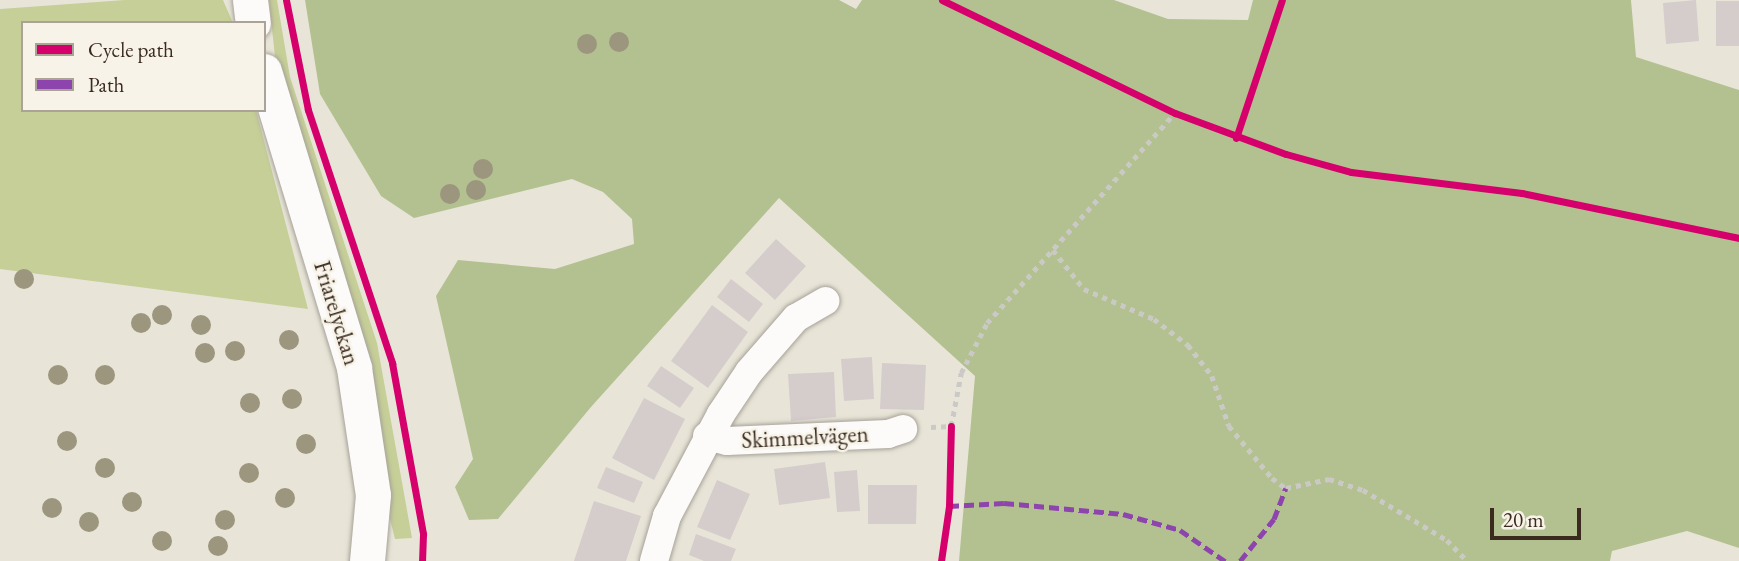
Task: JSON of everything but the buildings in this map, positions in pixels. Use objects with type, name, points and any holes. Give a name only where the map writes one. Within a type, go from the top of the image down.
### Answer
[{"type":"street","points":[[250,0],[253,21]]},
{"type":"street","name":"Friarelyckan","points":[[266,78],[354,368],[373,495],[367,561]]},
{"type":"street","name":"Skimmelvägen","points":[[654,561],[667,516],[707,436],[749,372],[785,330],[825,301]]},
{"type":"street","name":"Skimmelvägen","points":[[707,436],[727,441],[888,434],[902,429]]},
{"type":"path","points":[[902,429],[951,426],[961,373],[988,323],[1175,113]]},
{"type":"path","points":[[1053,250],[1084,289],[1154,319],[1188,345],[1212,376],[1230,426],[1272,478],[1286,488],[1329,479],[1363,490],[1447,540],[1467,561]]},
{"type":"green space","points":[[125,0],[223,0],[232,21],[21,21],[21,112],[257,112],[308,309],[0,269],[0,9]]},
{"type":"green space","points":[[269,0],[277,0],[290,77],[377,343],[412,538],[395,539],[275,57]]},
{"type":"green space","points":[[305,0],[839,0],[856,9],[862,0],[1114,0],[1168,19],[1248,20],[1253,0],[1631,0],[1636,57],[1739,90],[1739,548],[1687,531],[1612,551],[1610,561],[959,561],[975,376],[779,198],[591,407],[498,519],[469,520],[455,487],[473,459],[436,296],[458,260],[555,269],[634,244],[632,219],[603,192],[572,179],[414,218],[381,196],[320,94]]},
{"type":"marked path","points":[[1240,561],[1274,519],[1286,488]]},
{"type":"marked path","points":[[949,506],[1004,503],[1123,514],[1180,530],[1225,561]]},
{"type":"cycle path","points":[[286,0],[308,110],[392,363],[423,534],[422,561]]},
{"type":"cycle path","points":[[942,0],[1175,113],[1286,154],[1351,172],[1522,193],[1739,238]]},
{"type":"cycle path","points":[[1236,138],[1282,0]]},
{"type":"cycle path","points":[[941,561],[949,506],[951,426]]}]
